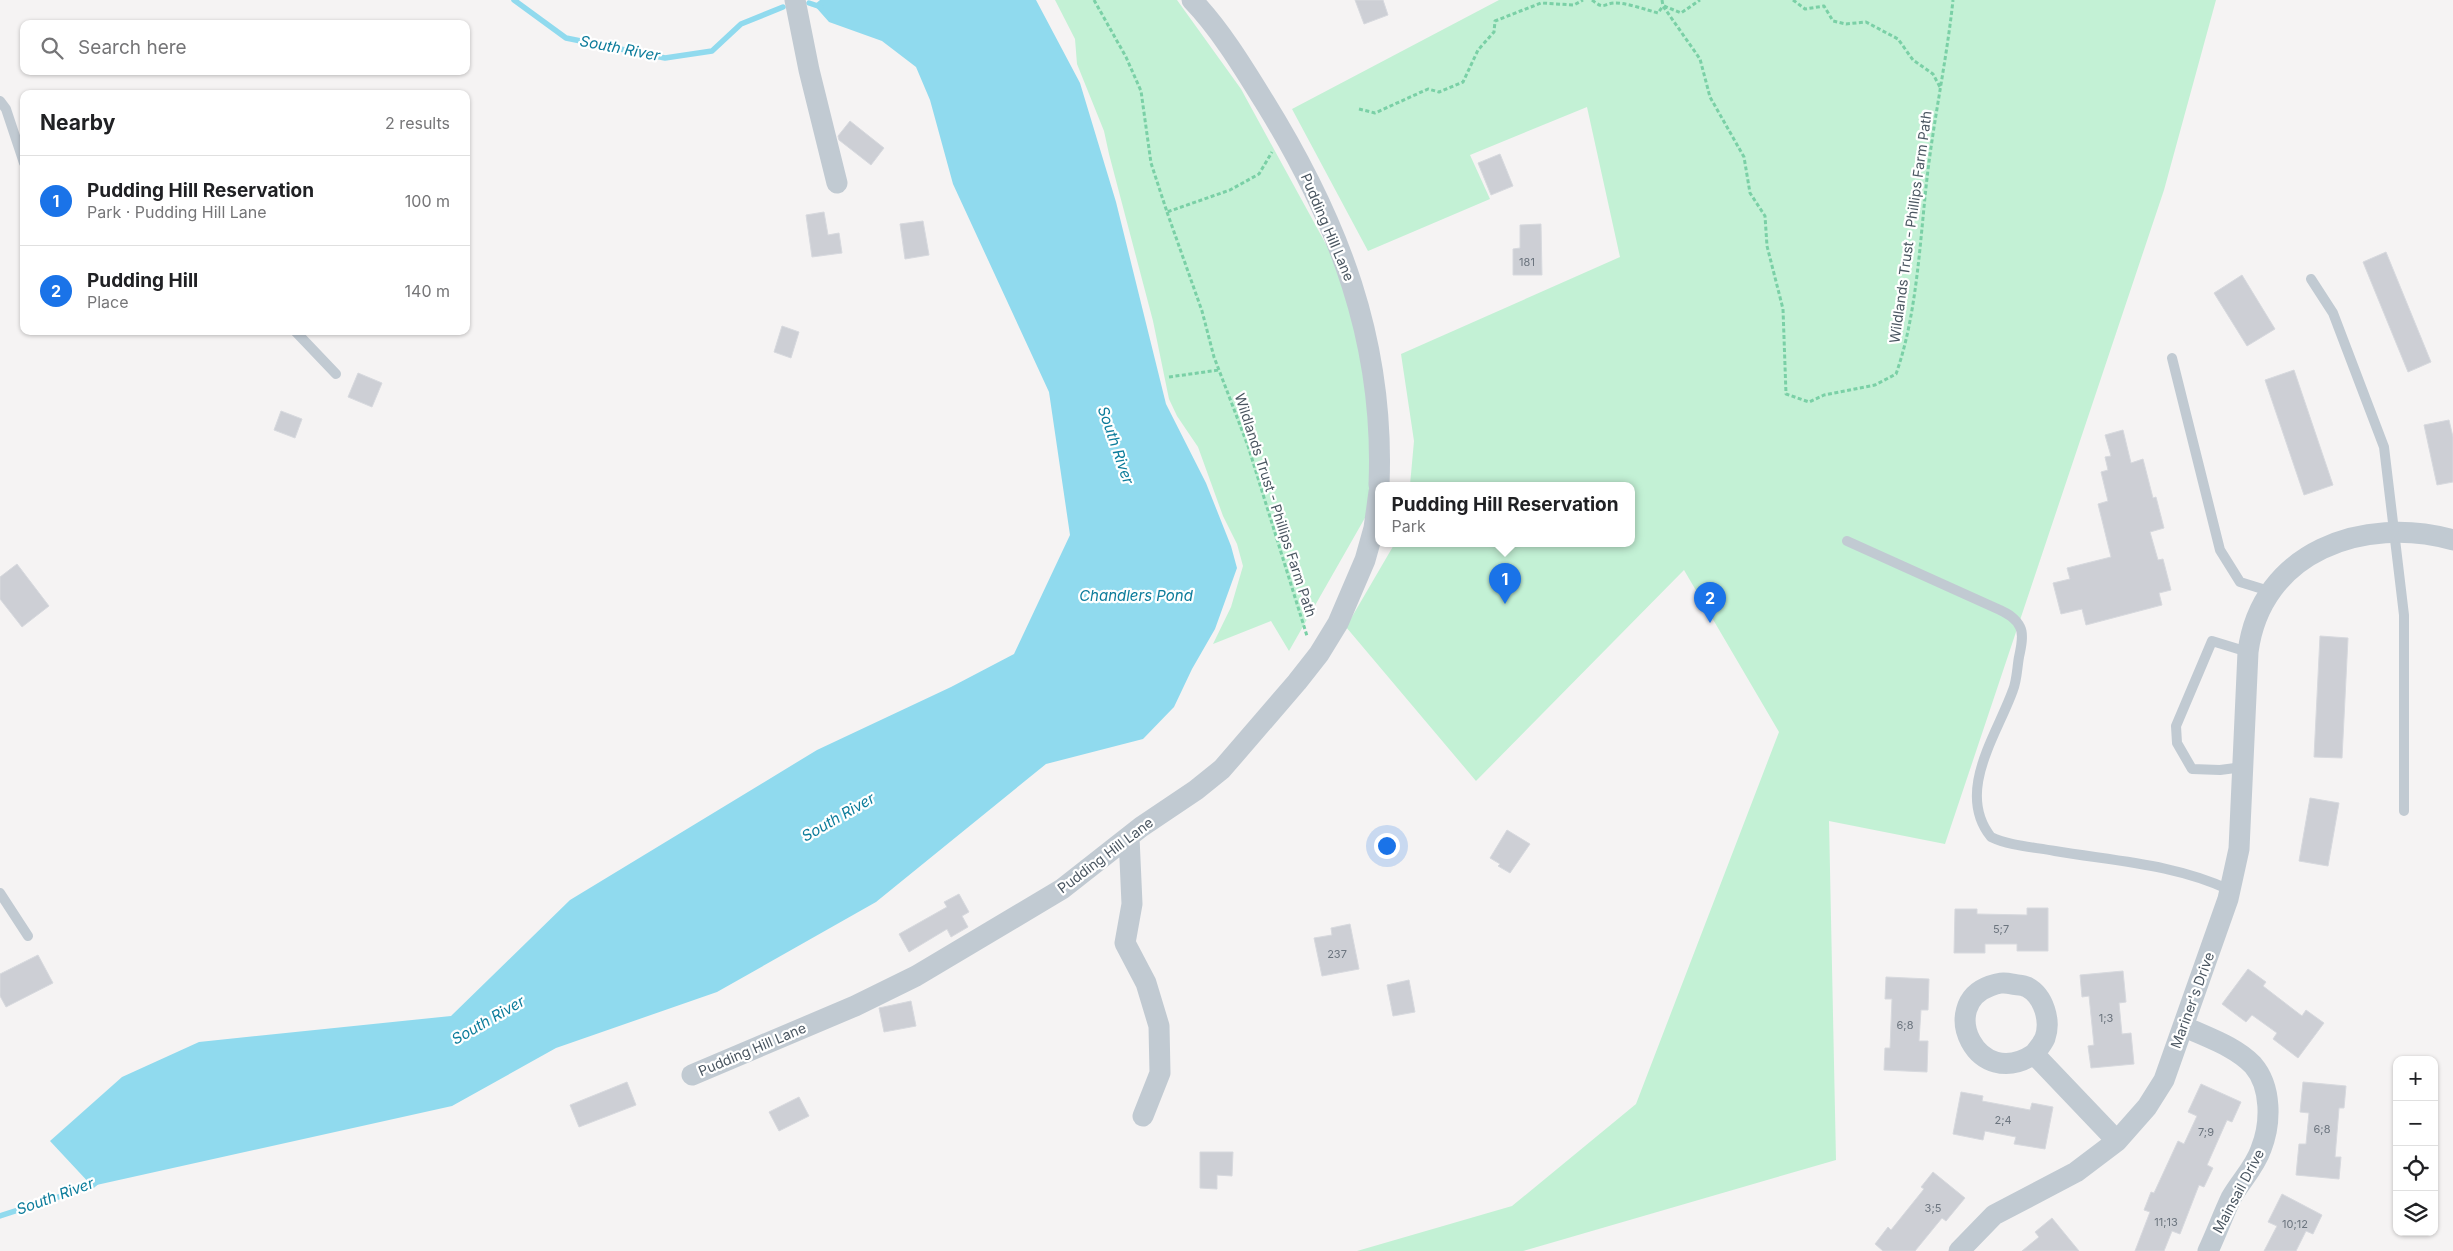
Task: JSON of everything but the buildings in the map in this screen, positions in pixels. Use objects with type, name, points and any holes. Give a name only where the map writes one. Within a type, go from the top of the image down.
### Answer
[{"type":"street","points":[[795,0],[809,70],[837,183]]},
{"type":"street","name":"Pudding Hill Lane","points":[[1197,3],[1253,82],[1280,127],[1313,189],[1348,270],[1367,334],[1375,374],[1380,433],[1379,482]]},
{"type":"street","name":"Pudding Hill Lane","points":[[692,1075],[855,1006],[916,976],[1062,889],[1222,769],[1257,731],[1319,654],[1338,623],[1356,585],[1375,521]]},
{"type":"street","name":"Mariner's Drive","points":[[1959,1251],[1994,1215],[2076,1172],[2117,1141],[2147,1107],[2164,1080],[2230,890],[2239,849],[2250,633],[2257,613],[2269,591],[2295,565],[2323,547],[2344,539],[2394,532],[2421,534],[2453,540]]},
{"type":"street","points":[[1129,837],[1132,904],[1125,943],[1146,983],[1159,1026],[1160,1073],[1143,1116]]},
{"type":"street","name":"Mainsail Drive","points":[[2183,1026],[2236,1051],[2253,1065],[2264,1084],[2268,1110],[2267,1130],[2261,1150],[2232,1198],[2208,1251]]},
{"type":"street","points":[[2034,1054],[2117,1141]]},
{"type":"lane","points":[[0,101],[6,109],[20,151]]},
{"type":"lane","points":[[2311,278],[2333,313],[2384,447],[2404,615],[2404,812]]},
{"type":"lane","points":[[299,335],[336,374]]},
{"type":"lane","points":[[2172,358],[2220,550],[2240,582],[2269,591]]},
{"type":"lane","points":[[1847,541],[2000,610],[2011,616],[2021,627],[2021,645],[2014,689],[1983,762],[1978,783],[1980,819],[1991,837],[2015,844],[2157,866],[2195,876],[2230,890]]},
{"type":"lane","points":[[2242,767],[2220,770],[2192,769],[2177,743],[2176,726],[2212,641],[2248,652]]},
{"type":"lane","points":[[0,893],[28,936]]},
{"type":"path","name":"Wildlands Trust - Phillips Farm Path","points":[[1094,0],[1126,57],[1141,91],[1151,163],[1202,311],[1219,370],[1248,446],[1307,638]]},
{"type":"path","points":[[1359,109],[1375,113],[1428,89],[1439,92],[1463,82],[1478,50],[1494,32],[1495,21],[1541,3],[1574,5],[1583,0]]},
{"type":"path","points":[[1592,0],[1598,5],[1606,7],[1614,3],[1658,13],[1663,6],[1681,13],[1700,0]]},
{"type":"path","name":"Wildlands Trust - Phillips Farm Path","points":[[1662,0],[1663,6],[1700,59],[1710,97],[1744,157],[1750,193],[1765,216],[1767,246],[1784,309],[1786,394],[1809,402],[1824,395],[1875,385],[1896,374],[1908,332],[1928,167],[1953,0]]},
{"type":"path","points":[[1793,0],[1805,9],[1824,6],[1833,22],[1846,24],[1866,22],[1898,39],[1913,60],[1933,74],[1941,89]]},
{"type":"path","points":[[1167,212],[1230,190],[1259,174],[1274,149]]},
{"type":"path","points":[[1169,377],[1219,370]]},
{"type":"green space","points":[[1055,0],[1177,0],[1241,89],[1345,279],[1368,352],[1370,509],[1289,651],[1271,621],[1213,644],[1231,607],[1243,566],[1237,544],[1223,516],[1198,447],[1177,416],[1169,399],[1153,321],[1104,131],[1077,64],[1075,39]]},
{"type":"green space","points":[[1499,0],[2216,0],[2164,190],[1945,844],[1829,821],[1836,1160],[1523,1251],[1357,1251],[1512,1206],[1636,1104],[1779,732],[1684,570],[1476,781],[1346,627],[1393,547],[1635,547],[1635,482],[1410,482],[1414,441],[1401,354],[1620,257],[1587,107],[1470,155],[1490,199],[1368,251],[1292,109]]},
{"type":"water","name":"Chandlers Pond","points":[[820,0],[1036,0],[1080,83],[1116,202],[1166,404],[1206,483],[1231,546],[1237,568],[1215,629],[1192,669],[1174,707],[1143,739],[1046,764],[876,902],[717,992],[556,1048],[452,1106],[92,1186],[50,1141],[122,1077],[199,1042],[451,1016],[570,900],[817,750],[951,687],[1014,654],[1070,535],[1049,392],[953,184],[930,100],[916,67],[882,41],[829,22],[814,5]]},
{"type":"waterway","name":"South River","points":[[514,0],[566,38],[665,58],[712,51],[741,24],[783,7]]},
{"type":"waterway","name":"South River","points":[[809,3],[821,7]]},
{"type":"waterway","name":"South River","points":[[0,1216],[92,1186],[98,1181]]},
{"type":"place","name":"Pudding Hill Reservation","points":[[1505,604]]},
{"type":"place","name":"Pudding Hill","points":[[1710,623]]}]
